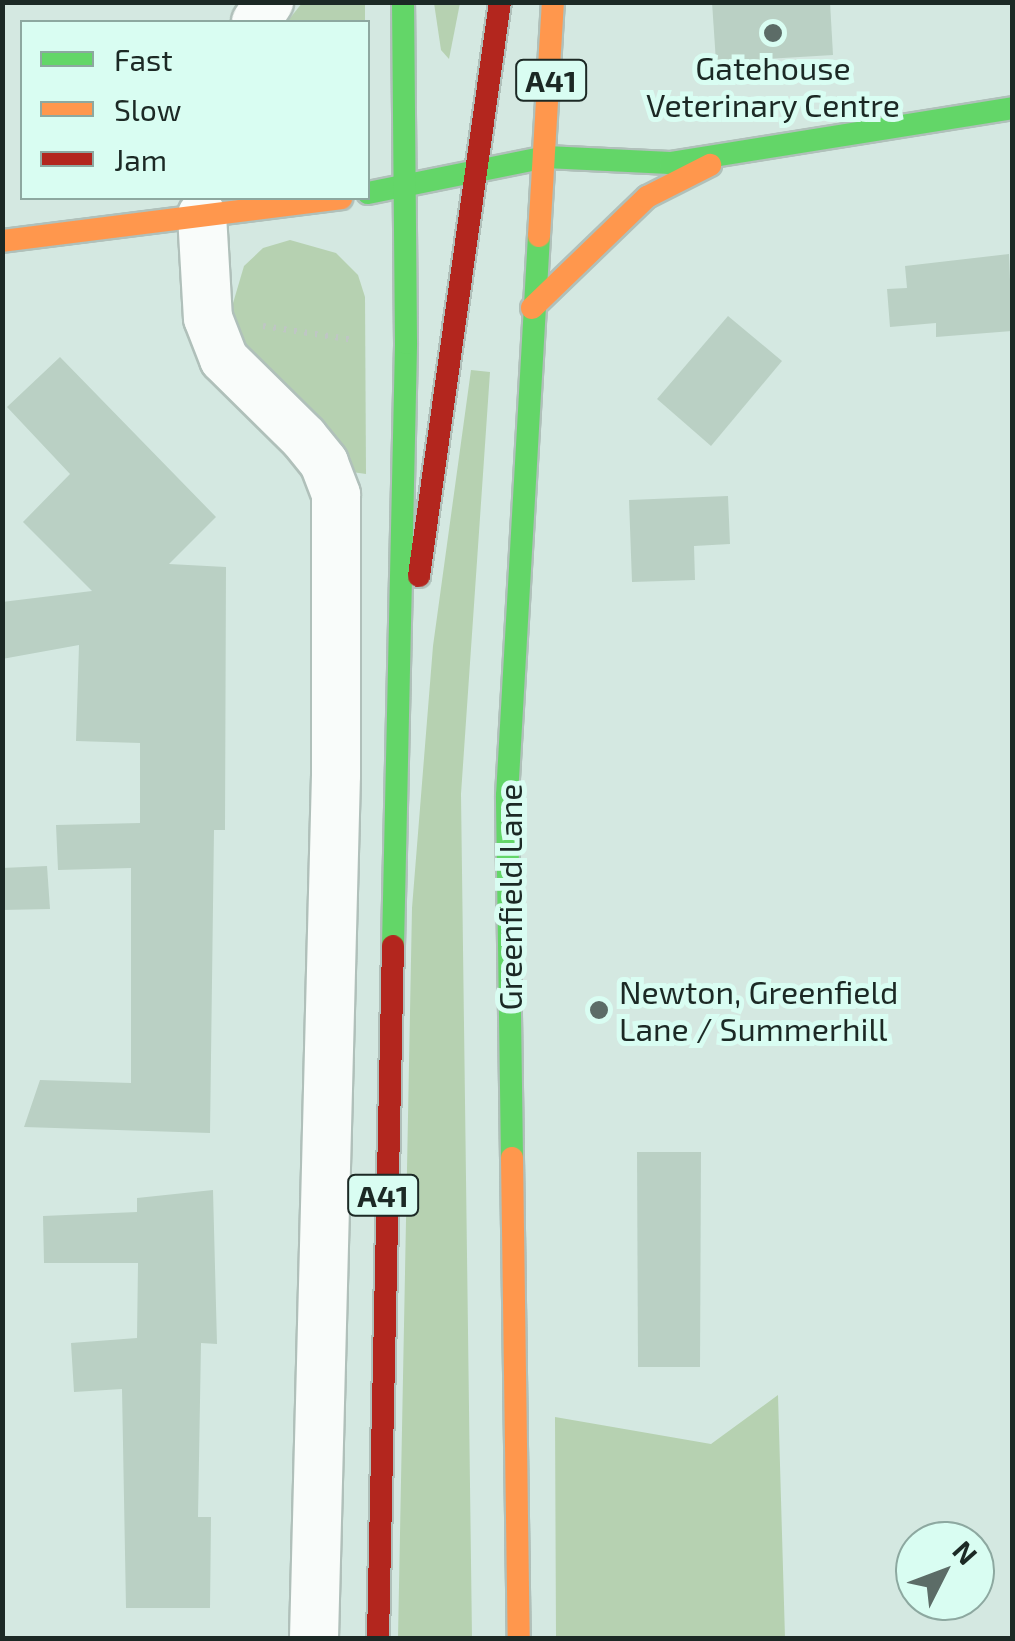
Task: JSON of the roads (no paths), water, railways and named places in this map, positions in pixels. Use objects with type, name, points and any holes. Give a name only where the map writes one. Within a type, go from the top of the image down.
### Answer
[{"type":"main road","name":"A41","points":[[378,1638],[393,752],[406,343],[408,187],[403,2]]},
{"type":"main road","points":[[393,752],[453,350],[472,168],[500,2]]},
{"type":"main road","name":"A41","points":[[546,157],[553,2]]},
{"type":"main road","points":[[370,193],[408,187],[472,168],[546,157],[670,162],[1012,108]]},
{"type":"main road","points":[[532,308],[647,197],[686,174],[751,152]]},
{"type":"main road","name":"Greenfield Lane","points":[[519,1638],[507,796],[532,308],[546,157]]},
{"type":"main road","points":[[2,241],[213,208],[315,200]]},
{"type":"street","points":[[213,208],[208,318],[224,358],[324,462],[336,495],[336,775],[314,1638]]},
{"type":"place","name":"Gatehouse Veterinary Centre","points":[[773,33]]},
{"type":"place","name":"Newton, Greenfield Lane / Summerhill","points":[[599,1010]]}]
